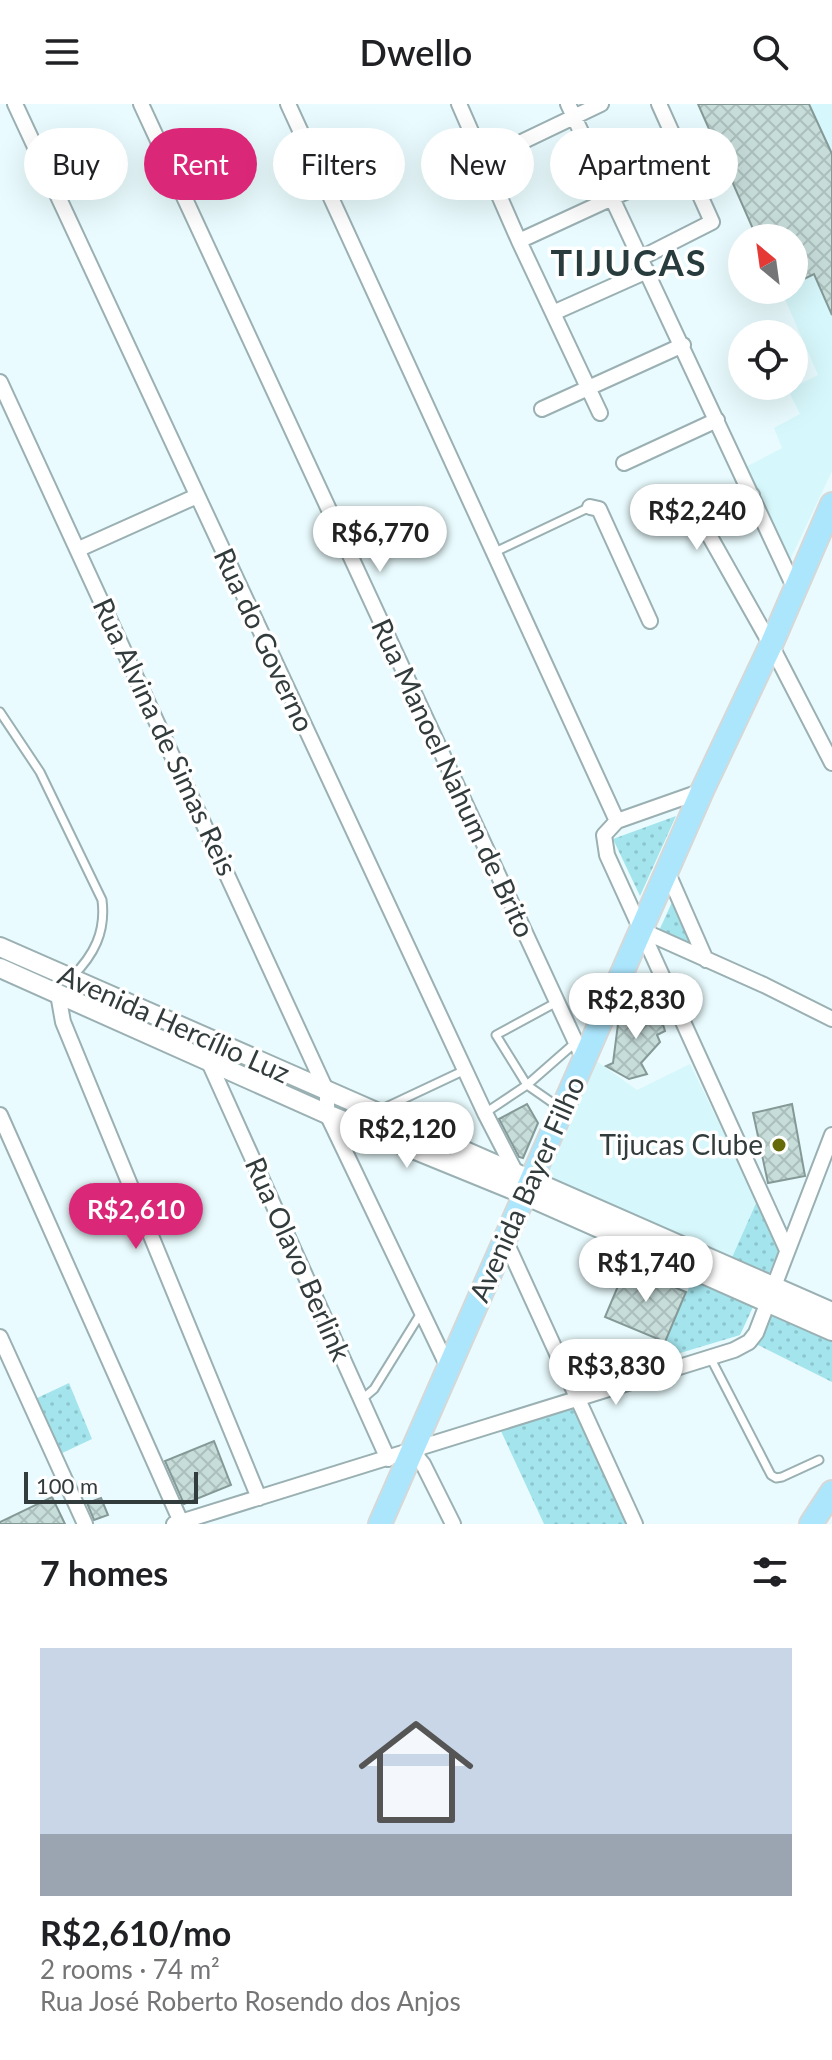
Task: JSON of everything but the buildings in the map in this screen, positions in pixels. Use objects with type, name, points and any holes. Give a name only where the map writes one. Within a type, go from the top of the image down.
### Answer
[{"type":"main road","name":"Avenida Bayer Filho","points":[[380,1524],[506,1242],[524,1184],[562,1109],[580,1051],[641,930],[832,504]]},
{"type":"main road","points":[[811,1524],[832,1492]]},
{"type":"street","name":"Rua do Governo","points":[[15,104],[485,1113],[524,1184]]},
{"type":"street","name":"Rua Manoel Nahum de Brito","points":[[141,104],[580,1051]]},
{"type":"street","points":[[288,104],[617,821]]},
{"type":"street","points":[[459,104],[470,128]]},
{"type":"street","points":[[534,131],[571,110],[601,104]]},
{"type":"street","points":[[659,104],[670,128]]},
{"type":"street","points":[[501,200],[600,413]]},
{"type":"street","points":[[519,241],[604,200]]},
{"type":"street","points":[[614,200],[795,589]]},
{"type":"street","points":[[553,313],[644,265],[712,222],[702,200]]},
{"type":"street","points":[[542,409],[683,345]]},
{"type":"street","name":"Rua Alvina de Simas Reis","points":[[0,382],[327,1092]]},
{"type":"street","points":[[624,463],[717,420]]},
{"type":"street","points":[[752,495],[700,519],[771,645],[832,763]]},
{"type":"street","points":[[79,549],[197,496]]},
{"type":"street","points":[[590,507],[599,509],[650,621]]},
{"type":"street","points":[[702,791],[617,821],[604,835],[607,855],[787,1250]]},
{"type":"street","points":[[667,871],[706,960]]},
{"type":"street","points":[[641,930],[832,1019]]},
{"type":"street","name":"Avenida Hercílio Luz","points":[[0,947],[476,1157],[524,1184]]},
{"type":"street","name":"Avenida Hercílio Luz","points":[[0,968],[327,1114],[524,1184],[770,1294],[832,1331]]},
{"type":"street","points":[[58,994],[63,1022],[259,1498]]},
{"type":"street","name":"Rua Olavo Berlink","points":[[208,1060],[388,1459]]},
{"type":"street","points":[[327,1092],[327,1114],[449,1369]]},
{"type":"street","points":[[0,1115],[178,1523],[204,1520],[259,1498],[734,1350],[749,1342],[756,1333],[832,1135]]},
{"type":"street","points":[[476,1157],[492,1127]]},
{"type":"street","points":[[506,1242],[635,1524]]},
{"type":"street","name":"Avenida Hercílio Luz","points":[[770,1294],[832,1312]]},
{"type":"street","points":[[0,1337],[85,1524]]},
{"type":"street","points":[[412,1451],[423,1464],[453,1524]]},
{"type":"lane","points":[[493,553],[590,507]]},
{"type":"lane","points":[[0,712],[40,772],[102,900],[104,918],[90,959],[71,979]]},
{"type":"lane","points":[[557,1002],[496,1035],[527,1085],[562,1109]]},
{"type":"lane","points":[[485,1113],[580,1051]]},
{"type":"lane","points":[[374,1113],[465,1070]]},
{"type":"lane","points":[[361,1400],[374,1389],[422,1311]]},
{"type":"lane","points":[[710,1357],[771,1475],[782,1477],[819,1460]]},
{"type":"shaded area","points":[[698,104],[832,104],[832,471],[789,562],[742,469],[782,448],[774,428],[800,414],[793,400],[808,400],[808,380],[818,375],[808,352],[808,320],[794,320],[787,304],[808,304],[808,224],[751,224],[738,195],[738,128],[709,128]]},
{"type":"shaded area","points":[[676,816],[640,896],[613,839]]},
{"type":"shaded area","points":[[673,900],[692,946],[658,933]]},
{"type":"shaded area","points":[[595,1060],[637,1090],[690,1064],[757,1201],[730,1262],[545,1178]]},
{"type":"shaded area","points":[[757,1201],[780,1248],[767,1278],[730,1262]]},
{"type":"shaded area","points":[[692,1281],[753,1307],[740,1335],[657,1360]]},
{"type":"shaded area","points":[[772,1312],[832,1340],[832,1382],[754,1343]]},
{"type":"shaded area","points":[[69,1383],[92,1439],[58,1455],[33,1400]]},
{"type":"shaded area","points":[[573,1404],[628,1524],[544,1524],[501,1431]]},
{"type":"place","name":"Tijucas Clube","points":[[779,1145]]},
{"type":"district","name":"TIJUCAS","points":[[629,263]]}]
